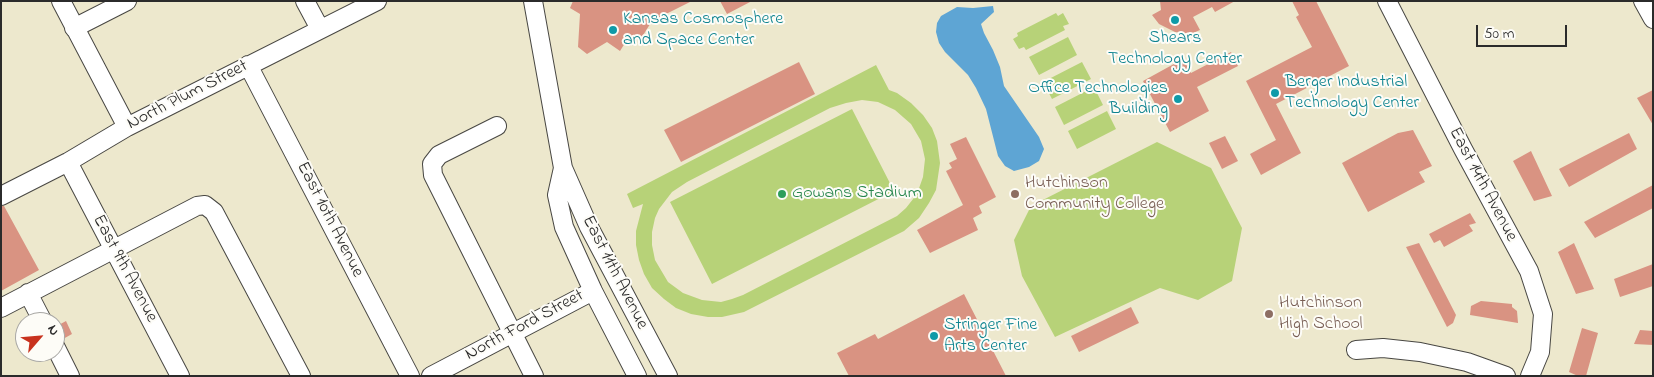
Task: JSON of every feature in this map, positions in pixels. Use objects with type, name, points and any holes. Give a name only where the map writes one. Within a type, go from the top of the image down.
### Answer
[{"type":"street","points":[[61,1],[127,127]]},
{"type":"street","points":[[74,28],[127,1]]},
{"type":"street","points":[[305,1],[320,29]]},
{"type":"street","name":"North Plum Street","points":[[1,196],[68,162],[127,127],[248,64],[377,1]]},
{"type":"street","name":"East 11th Avenue","points":[[533,1],[563,168],[589,227],[668,376]]},
{"type":"street","name":"East 14th Avenue","points":[[1387,1],[1467,158],[1529,271],[1543,314],[1540,352],[1530,376]]},
{"type":"street","points":[[1643,1],[1653,19]]},
{"type":"street","name":"East 10th Avenue","points":[[248,64],[410,376]]},
{"type":"street","points":[[497,126],[439,155],[432,164],[434,175],[534,376]]},
{"type":"street","name":"East 9th Avenue","points":[[68,162],[180,376]]},
{"type":"street","name":"East 11th Avenue","points":[[563,168],[557,195],[564,227],[593,291],[638,376]]},
{"type":"street","points":[[1,308],[197,206],[205,204],[214,212],[301,376]]},
{"type":"street","name":"North Ford Street","points":[[431,376],[593,291]]},
{"type":"street","points":[[28,293],[38,312]]},
{"type":"street","points":[[1356,350],[1383,348],[1420,352],[1467,362],[1506,376]]},
{"type":"street","points":[[63,362],[70,376]]},
{"type":"green space","points":[[1056,13],[1058,16],[1063,13],[1069,24],[1063,26],[1065,30],[1026,50],[1024,47],[1019,49],[1013,39],[1018,36],[1017,33]]},
{"type":"green space","points":[[1068,37],[1077,55],[1039,75],[1029,57]]},
{"type":"green space","points":[[1082,62],[1091,79],[1052,99],[1043,82]]},
{"type":"green space","points":[[876,65],[889,90],[911,103],[932,128],[937,141],[940,163],[936,190],[919,218],[904,231],[744,312],[722,317],[691,314],[676,308],[652,288],[644,274],[636,245],[636,231],[643,204],[633,208],[627,194]],"holes":[[[862,100],[878,102],[895,110],[911,124],[921,141],[925,159],[923,177],[917,194],[897,216],[732,299],[721,302],[702,300],[683,293],[668,282],[655,260],[652,232],[659,209],[672,192],[687,182],[830,108]]]},
{"type":"green space","points":[[1094,87],[1103,105],[1064,125],[1055,107]]},
{"type":"green space","points":[[852,109],[894,191],[712,284],[670,202]]},
{"type":"green space","points":[[1107,111],[1116,129],[1077,149],[1068,131]]},
{"type":"green space","points":[[1157,142],[1211,168],[1242,228],[1232,281],[1198,300],[1160,288],[1055,337],[1022,276],[1014,240],[1031,206]]},
{"type":"water","points":[[993,6],[994,12],[981,24],[984,33],[1000,67],[1004,86],[1039,137],[1044,149],[1039,161],[1029,167],[1014,171],[1005,166],[998,156],[986,109],[976,88],[968,75],[945,52],[939,43],[936,32],[937,23],[941,16],[957,7]]},
{"type":"building","name":"Kansas Cosmosphere and Space Center","points":[[573,1],[692,1],[652,21],[640,40],[635,38],[630,46],[625,43],[620,51],[607,42],[587,54],[578,47],[580,14],[570,8]]},
{"type":"building","name":"Kansas Cosmosphere and Space Center","points":[[720,1],[752,1],[727,14]]},
{"type":"building","name":"Shears Technology Center","points":[[1160,1],[1235,1],[1215,12],[1212,7],[1193,17],[1200,30],[1193,33],[1184,33],[1175,32],[1159,24],[1152,15],[1161,10]]},
{"type":"building","name":"Berger Industrial Technology Center","points":[[1292,1],[1316,1],[1349,66],[1276,104],[1301,153],[1261,175],[1250,154],[1276,140],[1246,81],[1312,47],[1296,17],[1299,15]]},
{"type":"building","name":"Office Technologies Building","points":[[1231,52],[1238,66],[1197,87],[1209,111],[1170,132],[1143,81],[1183,59],[1191,73]]},
{"type":"building","points":[[799,62],[815,94],[681,162],[664,130]]},
{"type":"building","points":[[1653,90],[1653,125],[1637,98]]},
{"type":"building","points":[[1413,130],[1432,166],[1419,172],[1425,182],[1368,212],[1342,163],[1398,133]]},
{"type":"building","points":[[1629,133],[1637,149],[1569,187],[1559,169]]},
{"type":"building","points":[[1225,136],[1238,161],[1222,169],[1209,143]]},
{"type":"building","points":[[966,137],[996,197],[979,206],[982,213],[973,218],[978,230],[930,253],[917,230],[963,205],[946,171],[952,168],[949,163],[957,159],[950,144]]},
{"type":"building","points":[[1531,151],[1552,196],[1534,201],[1513,161]]},
{"type":"building","points":[[1653,185],[1653,208],[1595,238],[1584,222]]},
{"type":"building","points":[[1,206],[4,206],[39,270],[1,291]]},
{"type":"building","points":[[1470,213],[1476,223],[1469,225],[1473,231],[1444,247],[1440,240],[1434,243],[1429,234]]},
{"type":"building","points":[[1419,243],[1456,315],[1453,323],[1447,327],[1406,247]]},
{"type":"building","points":[[1574,243],[1594,289],[1576,294],[1558,252]]},
{"type":"building","points":[[1653,264],[1653,286],[1620,297],[1614,279]]},
{"type":"building","name":"Stringer Fine Arts Center","points":[[964,294],[1006,376],[849,376],[837,353],[875,334],[878,339]]},
{"type":"building","points":[[1481,301],[1512,304],[1512,307],[1517,311],[1518,323],[1470,315],[1471,306]]},
{"type":"building","points":[[1131,307],[1139,323],[1079,352],[1071,336]]},
{"type":"building","points":[[65,322],[72,334],[65,338]]},
{"type":"building","points":[[1582,328],[1598,333],[1586,376],[1578,376],[1569,372]]},
{"type":"building","points":[[1640,330],[1653,331],[1653,345],[1634,344]]},
{"type":"place","name":"Shears Technology Center","points":[[1175,20]]},
{"type":"place","name":"Kansas Cosmosphere and Space Center","points":[[613,30]]},
{"type":"place","name":"Berger Industrial Technology Center","points":[[1275,93]]},
{"type":"place","name":"Office Technologies Building","points":[[1178,99]]},
{"type":"place","name":"Gowans Stadium","points":[[782,194]]},
{"type":"place","name":"Hutchinson Community College","points":[[1015,194]]},
{"type":"place","name":"Hutchinson High School","points":[[1269,314]]},
{"type":"place","name":"Stringer Fine Arts Center","points":[[934,336]]}]
